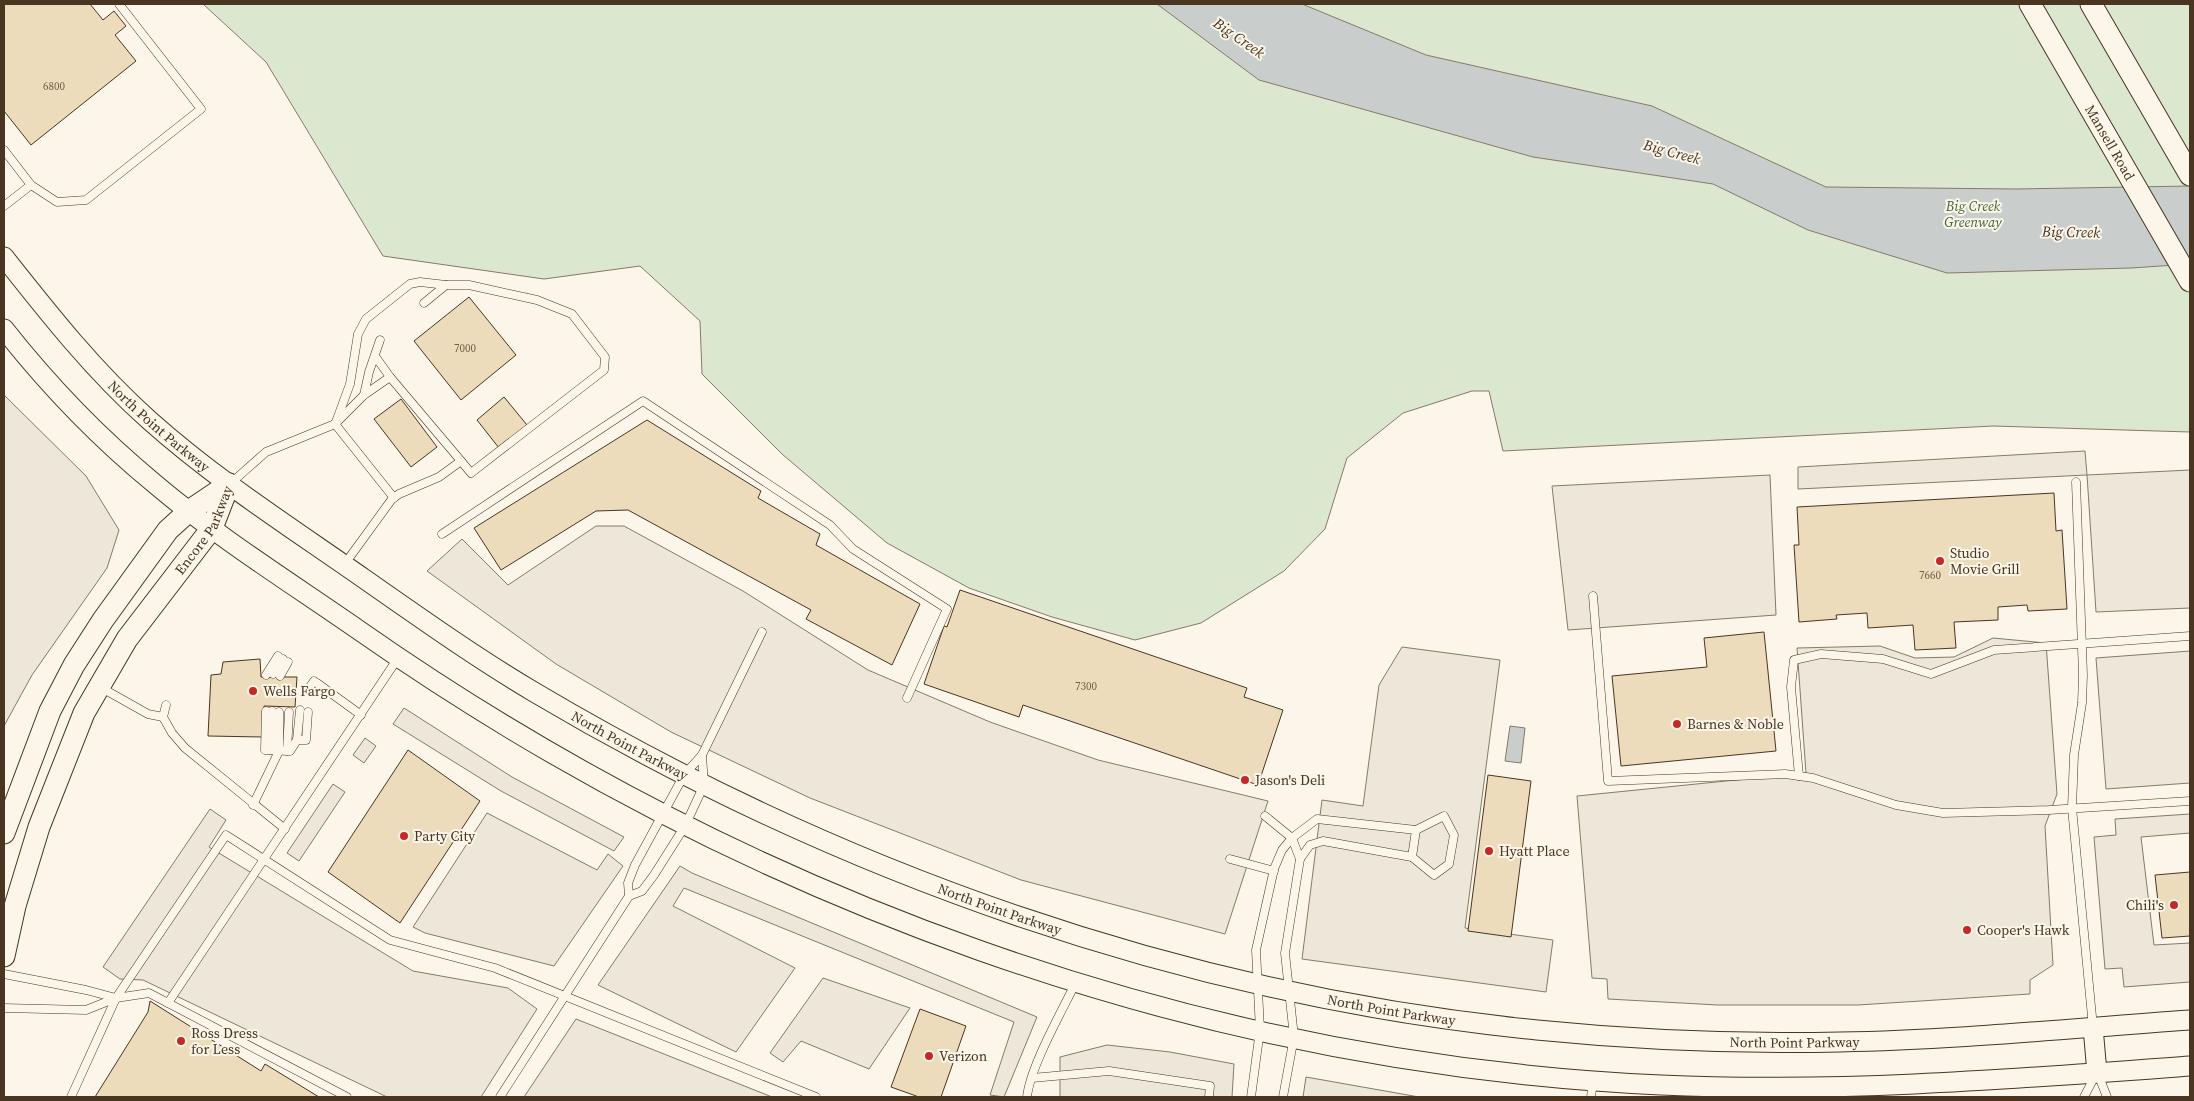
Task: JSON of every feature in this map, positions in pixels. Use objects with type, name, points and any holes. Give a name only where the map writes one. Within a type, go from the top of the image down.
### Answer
[{"type":"main road","name":"Mansell Road","points":[[2030,4],[2190,281]]},
{"type":"main road","points":[[2091,4],[2190,175]]},
{"type":"main road","name":"Encore Parkway","points":[[4,832],[46,720],[74,665],[103,620],[168,530],[189,511],[229,484]]},
{"type":"main road","name":"Encore Parkway","points":[[4,956],[15,906],[39,827],[69,748],[98,686],[127,639],[212,528],[229,484]]},
{"type":"street","name":"North Point Parkway","points":[[4,257],[66,336],[105,378],[148,419],[229,484],[455,642],[530,690],[684,775],[820,840],[951,892],[1088,938],[1258,983],[1288,990],[1474,1022],[1656,1039],[1841,1042],[2190,1020]]},
{"type":"street","points":[[4,329],[72,409],[118,453],[212,528],[398,658],[507,728],[685,826],[742,854],[935,935],[1076,982],[1260,1030],[1592,1089],[1842,1088],[2190,1066]]},
{"type":"street","points":[[2093,1027],[2097,1073]]},
{"type":"lane","points":[[4,150],[30,184],[57,202],[86,200],[201,110],[119,4]]},
{"type":"lane","points":[[4,206],[30,184]]},
{"type":"lane","points":[[335,424],[350,384],[358,334],[366,319],[410,284],[420,282],[469,285],[537,300],[572,314],[605,357],[604,370],[471,473],[374,356]]},
{"type":"lane","points":[[424,303],[446,285]]},
{"type":"lane","points":[[364,394],[380,340]]},
{"type":"lane","points":[[229,484],[266,452],[335,424],[364,394],[390,377]]},
{"type":"lane","points":[[442,534],[643,401],[830,525],[853,549],[947,609],[907,698]]},
{"type":"lane","points":[[335,424],[394,498]]},
{"type":"lane","points":[[344,565],[394,498],[439,476],[461,461]]},
{"type":"lane","points":[[2076,482],[2082,644],[2082,703],[2074,756],[2072,808],[2093,1027]]},
{"type":"lane","points":[[1593,596],[1608,781],[1785,774],[1799,776],[1919,811],[1943,813],[2190,801]]},
{"type":"lane","points":[[630,896],[628,883],[662,814],[684,775],[702,755],[762,632]]},
{"type":"lane","points":[[1799,776],[1791,687],[1794,660],[1821,654],[1883,658],[1931,674],[1994,650],[2190,636]]},
{"type":"lane","points":[[168,1003],[398,658]]},
{"type":"lane","points":[[283,659],[273,675],[273,663],[283,659]]},
{"type":"lane","points":[[309,688],[316,682],[361,715]]},
{"type":"lane","points":[[98,686],[148,714],[163,717]]},
{"type":"lane","points":[[166,705],[163,717],[172,733],[191,752],[253,805],[285,829]]},
{"type":"lane","points":[[275,751],[273,711],[275,751]]},
{"type":"lane","points":[[275,751],[290,751],[301,740],[304,711]]},
{"type":"lane","points":[[253,805],[289,712]]},
{"type":"lane","points":[[500,1097],[566,998],[630,896],[642,891],[654,876],[685,826],[704,785],[702,755]]},
{"type":"lane","points":[[1265,816],[1292,838],[1300,859]]},
{"type":"lane","points":[[1250,1097],[1260,1030],[1256,950],[1274,871],[1282,850],[1292,838],[1317,819],[1416,830],[1444,816],[1454,835],[1449,864],[1434,876],[1412,857],[1323,841],[1310,845],[1300,859],[1285,953],[1294,1037],[1283,1097]]},
{"type":"lane","points":[[1412,857],[1416,830]]},
{"type":"lane","points":[[71,1097],[116,998],[226,835],[390,940],[495,968],[816,1097]]},
{"type":"lane","points":[[1230,859],[1274,871]]},
{"type":"lane","points":[[4,974],[86,990],[116,998]]},
{"type":"lane","points":[[1027,1097],[1032,1078],[1076,982]]},
{"type":"lane","points":[[4,1008],[86,1010],[116,998],[149,993],[347,1097]]},
{"type":"lane","points":[[1032,1078],[1110,1071],[1210,1086],[1208,1097]]},
{"type":"lane","points":[[2084,1097],[2097,1073]]},
{"type":"lane","points":[[2097,1073],[2107,1097]]},
{"type":"green space","name":"Big Creek Greenway","points":[[203,4],[2190,4],[2190,432],[1993,426],[1503,451],[1489,391],[1472,391],[1403,413],[1347,458],[1325,529],[1284,571],[1201,623],[1135,640],[1052,617],[969,588],[887,543],[782,454],[702,374],[700,321],[640,266],[544,279],[383,256],[266,62]]},
{"type":"shaded area","points":[[4,395],[86,476],[119,530],[107,568],[32,675],[4,726]]},
{"type":"shaded area","points":[[2085,451],[2087,475],[1798,489],[1798,467]]},
{"type":"shaded area","points":[[2190,470],[2190,608],[2096,612],[2087,475]]},
{"type":"shaded area","points":[[1770,475],[1776,615],[1568,630],[1552,486]]},
{"type":"shaded area","points":[[596,526],[624,526],[743,591],[868,670],[990,722],[1098,760],[1268,801],[1225,934],[1021,880],[810,798],[671,732],[556,664],[427,571],[462,539],[508,585]]},
{"type":"shaded area","points":[[1993,638],[2046,643],[2057,794],[2045,826],[2053,965],[2030,980],[2030,994],[1858,1005],[1718,1005],[1608,999],[1607,979],[1592,978],[1577,796],[1806,773],[1797,648],[1880,646],[1915,658],[1954,657]]},
{"type":"shaded area","points":[[1402,647],[1500,660],[1465,928],[1553,940],[1546,992],[1302,959],[1322,800],[1363,806],[1379,685]]},
{"type":"shaded area","points":[[2190,651],[2190,783],[2106,789],[2096,658]]},
{"type":"shaded area","points":[[404,708],[512,777],[624,837],[614,851],[501,791],[393,724]]},
{"type":"shaded area","points":[[365,738],[376,746],[364,763],[353,755]]},
{"type":"shaded area","points":[[333,784],[345,792],[299,861],[287,853]]},
{"type":"shaded area","points":[[210,809],[226,820],[209,847],[413,971],[508,988],[537,1009],[481,1097],[387,1097],[143,980],[120,979],[103,967]]},
{"type":"shaded area","points":[[487,813],[597,870],[608,854],[623,866],[554,966],[425,933],[413,927]]},
{"type":"shaded area","points":[[2190,814],[2190,833],[2141,837],[2154,945],[2190,943],[2190,982],[2124,987],[2122,968],[2105,969],[2094,837],[2116,835],[2115,819]]},
{"type":"shaded area","points":[[680,866],[692,873],[1037,1017],[1004,1097],[990,1095],[1014,1022],[684,888],[673,906],[795,968],[736,1052],[598,985]]},
{"type":"shaded area","points":[[823,978],[910,1008],[869,1069],[801,1041],[783,1062],[770,1053]]},
{"type":"shaded area","points":[[576,1019],[772,1097],[524,1097]]},
{"type":"shaded area","points":[[1107,1045],[1170,1052],[1234,1064],[1232,1097],[1060,1097],[1060,1057]]},
{"type":"shaded area","points":[[1306,1077],[1419,1097],[1303,1097]]},
{"type":"water","name":"Big Creek","points":[[1157,4],[1302,4],[1426,55],[1652,106],[1826,187],[2016,189],[2190,186],[2190,264],[2131,268],[1947,273],[1808,230],[1713,184],[1533,157],[1259,80]]},
{"type":"water","points":[[1510,726],[1525,728],[1521,763],[1505,761]]},
{"type":"building","points":[[4,4],[90,4],[103,20],[114,11],[126,26],[115,35],[136,61],[31,145],[4,111]]},
{"type":"building","points":[[469,297],[516,355],[461,400],[414,341]]},
{"type":"building","points":[[504,397],[527,425],[499,448],[477,420]]},
{"type":"building","points":[[401,399],[437,447],[411,467],[374,419]]},
{"type":"building","points":[[647,420],[761,491],[758,498],[820,534],[816,545],[920,604],[892,665],[806,619],[811,610],[628,510],[596,511],[501,570],[474,528]]},
{"type":"building","points":[[2054,493],[2056,531],[2062,530],[2067,609],[2028,611],[2027,605],[1998,607],[1998,620],[1954,622],[1956,648],[1915,650],[1913,625],[1868,628],[1867,613],[1836,615],[1837,619],[1799,622],[1794,545],[1799,545],[1797,507]]},
{"type":"building","points":[[960,590],[1247,688],[1244,697],[1283,710],[1258,785],[1023,705],[1019,717],[924,684],[944,626],[947,627]]},
{"type":"building","points":[[1764,632],[1776,751],[1621,766],[1612,676],[1707,667],[1704,638]]},
{"type":"building","name":"Wells Fargo","points":[[260,659],[261,677],[297,677],[295,707],[264,706],[263,737],[208,736],[211,675],[221,674],[223,662]]},
{"type":"building","name":"Party City","points":[[408,750],[480,801],[400,923],[328,872]]},
{"type":"building","points":[[1488,775],[1531,781],[1511,937],[1468,931]]},
{"type":"building","name":"Chili's","points":[[2190,872],[2190,936],[2162,938],[2155,875]]},
{"type":"building","points":[[150,1001],[261,1071],[265,1064],[319,1097],[95,1097],[148,1012]]},
{"type":"building","name":"Verizon","points":[[920,1009],[966,1026],[941,1097],[919,1097],[891,1087]]},
{"type":"place","name":"Studio Movie Grill","points":[[1940,561]]},
{"type":"place","name":"Wells Fargo","points":[[253,691]]},
{"type":"place","name":"Barnes & Noble","points":[[1677,724]]},
{"type":"place","name":"Jason's Deli","points":[[1245,780]]},
{"type":"place","name":"Party City","points":[[404,836]]},
{"type":"place","name":"Hyatt Place","points":[[1489,851]]},
{"type":"place","name":"Chili's","points":[[2174,905]]},
{"type":"place","name":"Cooper's Hawk","points":[[1967,930]]},
{"type":"place","name":"Ross Dress for Less","points":[[181,1041]]},
{"type":"place","name":"Verizon","points":[[929,1056]]}]
